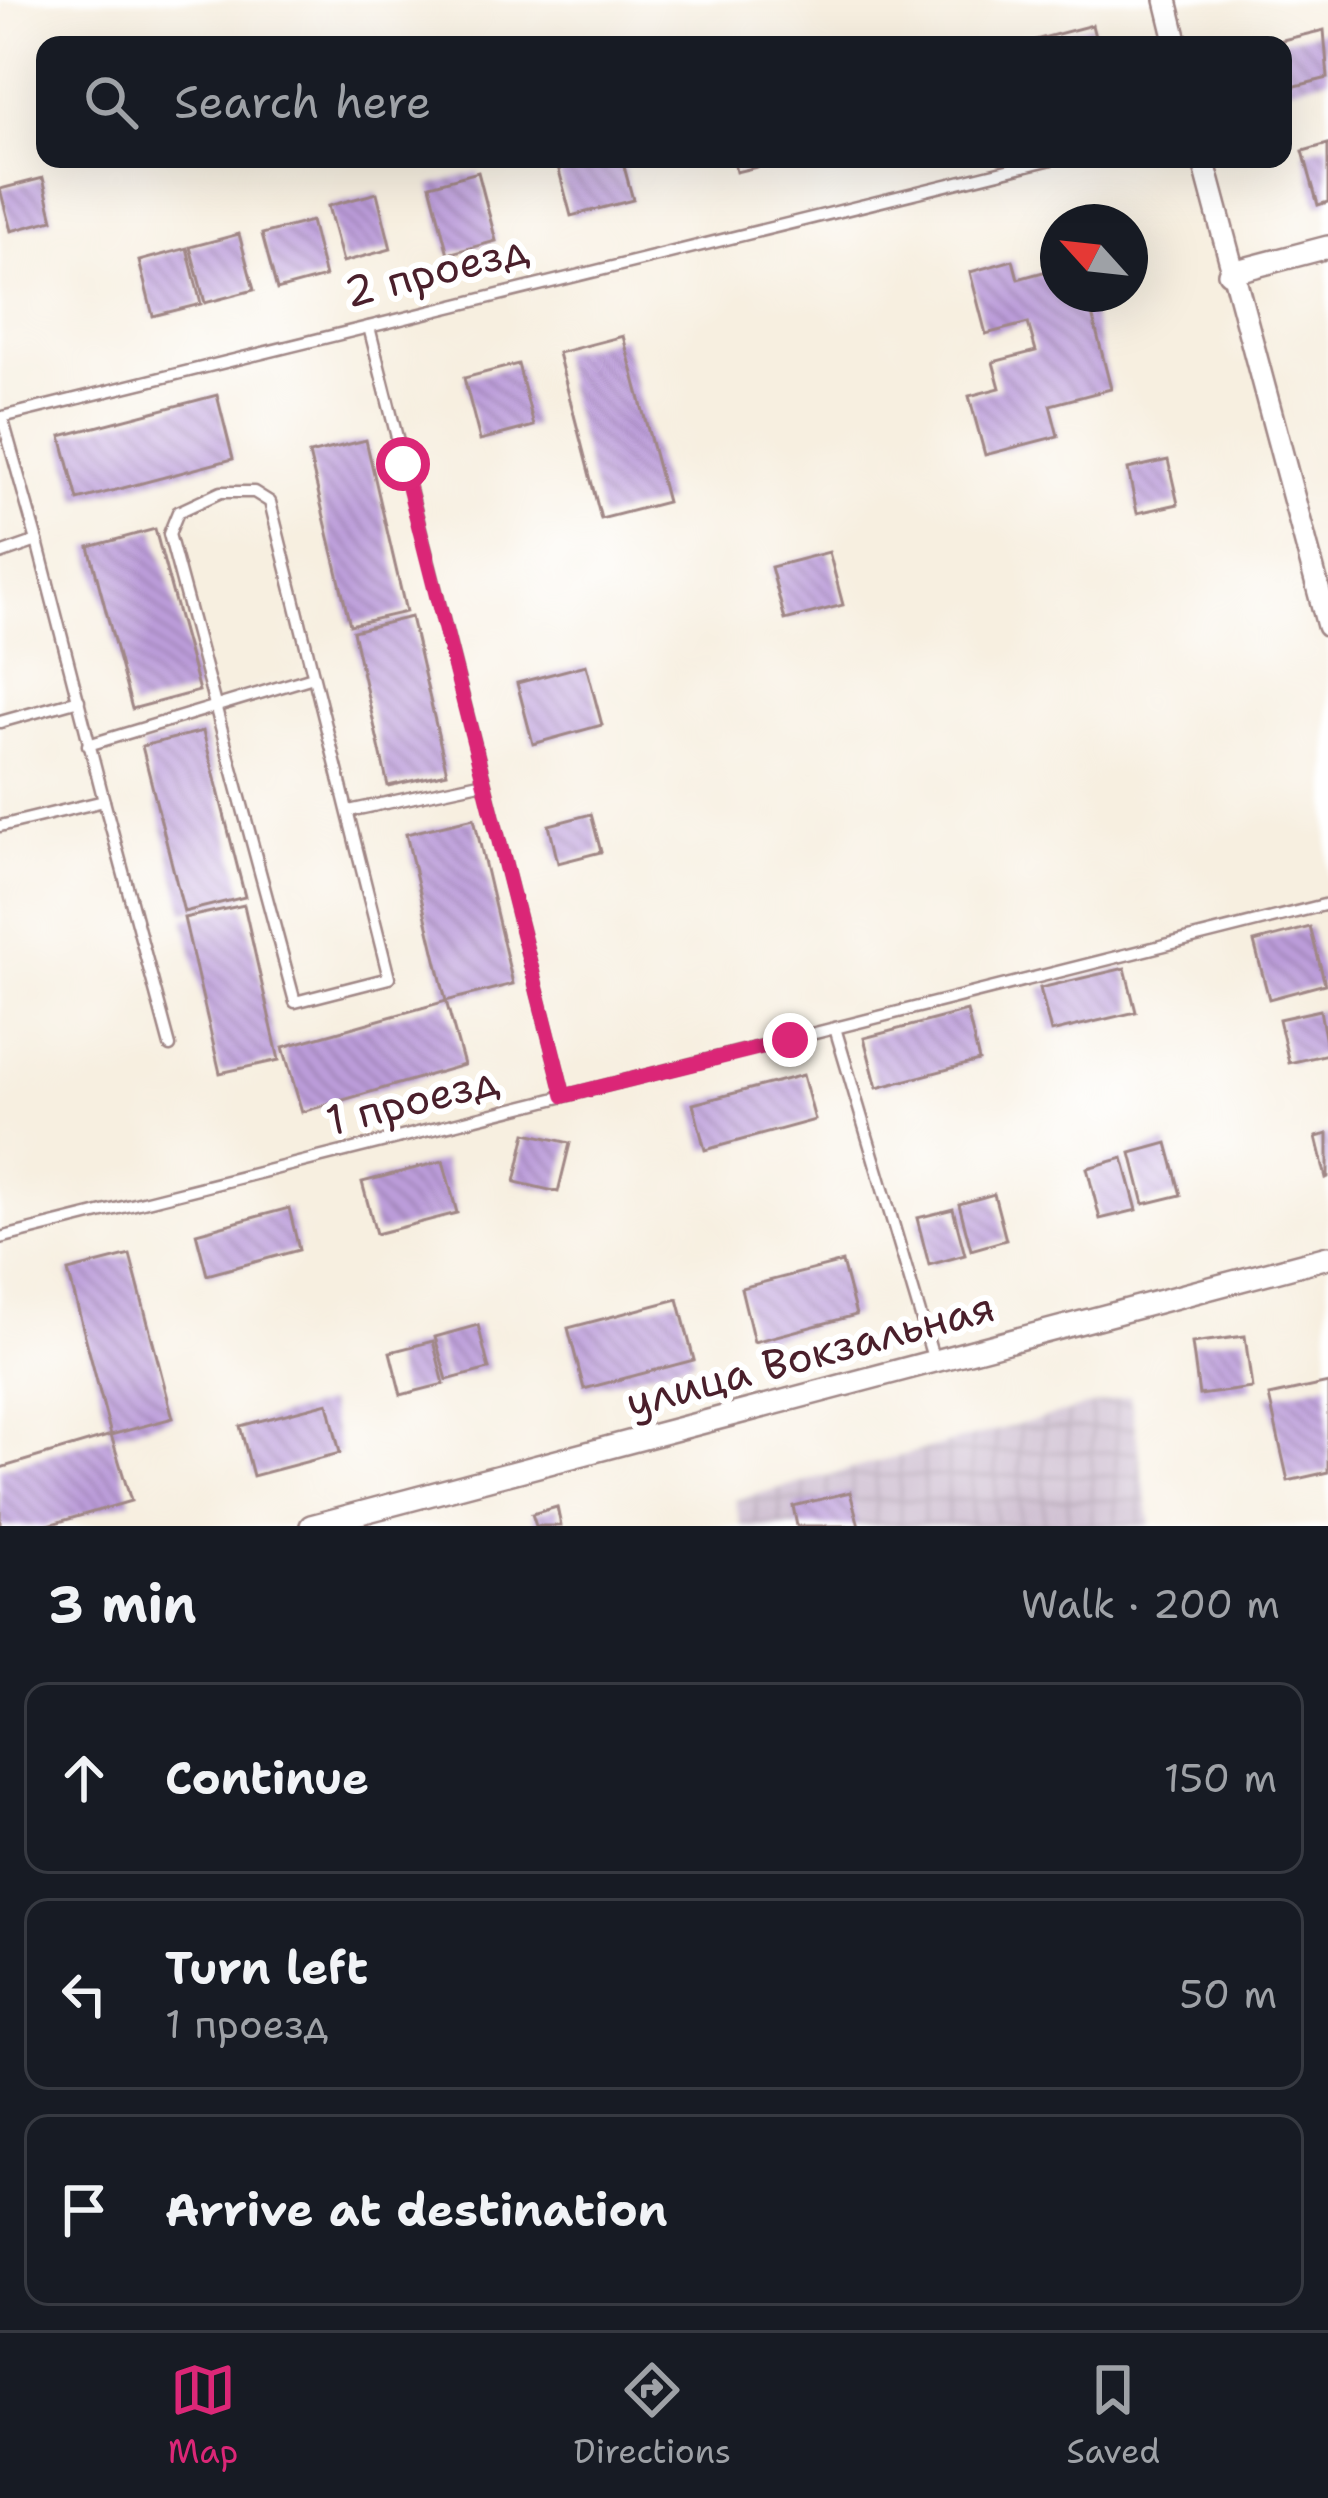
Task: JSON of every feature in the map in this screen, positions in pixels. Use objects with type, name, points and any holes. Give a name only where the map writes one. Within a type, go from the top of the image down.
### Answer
[{"type":"street","points":[[1166,0],[1175,36]]},
{"type":"street","points":[[1205,168],[1229,273],[1318,556],[1328,626]]},
{"type":"street","points":[[1229,273],[1328,247]]},
{"type":"street","name":"улица Вокзальная","points":[[311,1526],[1328,1257]]},
{"type":"lane","name":"2 проезд","points":[[170,1046],[1,417],[1015,168]]},
{"type":"lane","points":[[369,327],[564,1096]]},
{"type":"lane","points":[[221,492],[254,493],[270,502],[389,978],[295,1002],[216,708],[169,534],[178,512],[221,492]]},
{"type":"lane","points":[[0,554],[38,541]]},
{"type":"lane","points":[[88,745],[313,677]]},
{"type":"lane","points":[[0,722],[79,700]]},
{"type":"lane","points":[[349,811],[484,782]]},
{"type":"lane","points":[[0,826],[104,801]]},
{"type":"lane","name":"1 проезд","points":[[0,1238],[1328,904]]},
{"type":"lane","points":[[835,1028],[934,1361]]},
{"type":"shaded area","points":[[1130,1395],[1151,1526],[741,1526],[735,1500]]},
{"type":"building","points":[[1092,25],[1095,36],[1050,36]]},
{"type":"building","points":[[1324,30],[1328,78],[1292,87],[1292,38]]},
{"type":"building","points":[[1328,144],[1328,202],[1318,205],[1303,151]]},
{"type":"building","points":[[558,168],[624,168],[633,200],[571,216]]},
{"type":"building","points":[[478,172],[496,241],[448,254],[430,185]]},
{"type":"building","points":[[43,178],[53,220],[11,231],[0,189]]},
{"type":"building","points":[[377,193],[391,249],[343,262],[328,206]]},
{"type":"building","points":[[311,221],[325,277],[277,290],[262,234]]},
{"type":"building","points":[[239,234],[254,290],[205,303],[190,247]]},
{"type":"building","points":[[187,248],[201,304],[153,316],[139,261]]},
{"type":"building","points":[[1013,260],[1018,279],[1040,273],[1040,312],[1092,312],[1111,389],[1050,405],[1058,436],[985,455],[969,396],[1000,388],[993,362],[1036,351],[1028,323],[986,334],[970,272]]},
{"type":"building","points":[[623,336],[667,502],[601,519],[558,353]]},
{"type":"building","points":[[518,364],[534,426],[480,440],[464,378]]},
{"type":"building","points":[[217,395],[233,459],[78,500],[61,436]]},
{"type":"building","points":[[366,440],[406,612],[350,625],[309,454]]},
{"type":"building","points":[[1168,460],[1178,504],[1137,513],[1128,469]]},
{"type":"building","points":[[155,529],[199,691],[132,709],[89,547]]},
{"type":"building","points":[[829,552],[843,605],[785,620],[771,567]]},
{"type":"building","points":[[411,617],[447,773],[388,786],[353,631]]},
{"type":"building","points":[[586,665],[602,725],[533,744],[517,683]]},
{"type":"building","points":[[203,731],[245,897],[184,912],[142,746]]},
{"type":"building","points":[[591,814],[601,852],[558,863],[549,825]]},
{"type":"building","points":[[474,818],[513,984],[446,1001],[406,834]]},
{"type":"building","points":[[244,905],[279,1060],[220,1073],[184,918]]},
{"type":"building","points":[[1310,927],[1325,984],[1269,999],[1254,942]]},
{"type":"building","points":[[1125,968],[1136,1012],[1051,1032],[1040,988]]},
{"type":"building","points":[[446,1001],[464,1065],[302,1112],[283,1047]]},
{"type":"building","points":[[1320,1010],[1328,1054],[1289,1063],[1279,1019]]},
{"type":"building","points":[[967,1011],[979,1061],[877,1088],[864,1038]]},
{"type":"building","points":[[803,1075],[815,1120],[705,1150],[693,1104]]},
{"type":"building","points":[[526,1133],[570,1143],[558,1192],[515,1182]]},
{"type":"building","points":[[1328,1134],[1328,1177],[1326,1178],[1316,1137]]},
{"type":"building","points":[[1167,1143],[1181,1195],[1144,1204],[1131,1153]]},
{"type":"building","points":[[1123,1158],[1137,1210],[1100,1219],[1087,1168]]},
{"type":"building","points":[[443,1161],[457,1213],[376,1234],[362,1182]]},
{"type":"building","points":[[994,1194],[1006,1240],[971,1250],[959,1204]]},
{"type":"building","points":[[289,1208],[299,1250],[207,1275],[196,1233]]},
{"type":"building","points":[[953,1209],[965,1255],[929,1265],[917,1218]]},
{"type":"building","points":[[130,1255],[173,1418],[111,1435],[68,1271]]},
{"type":"building","points":[[842,1262],[856,1315],[754,1342],[741,1288]]},
{"type":"building","points":[[678,1299],[694,1360],[584,1389],[568,1328]]},
{"type":"building","points":[[478,1325],[489,1369],[447,1380],[435,1337]]},
{"type":"building","points":[[1245,1336],[1252,1388],[1199,1395],[1192,1343]]},
{"type":"building","points":[[433,1341],[444,1384],[401,1395],[390,1352]]},
{"type":"building","points":[[1328,1383],[1328,1472],[1288,1481],[1269,1396]]},
{"type":"building","points":[[328,1403],[340,1453],[253,1476],[240,1426]]},
{"type":"building","points":[[111,1435],[131,1501],[45,1526],[0,1526],[0,1468]]},
{"type":"building","points":[[850,1492],[859,1526],[797,1526],[793,1506]]},
{"type":"building","points":[[557,1507],[561,1526],[536,1526],[532,1514]]},
{"type":"route","points":[[403,464],[564,1096],[790,1040]]}]
